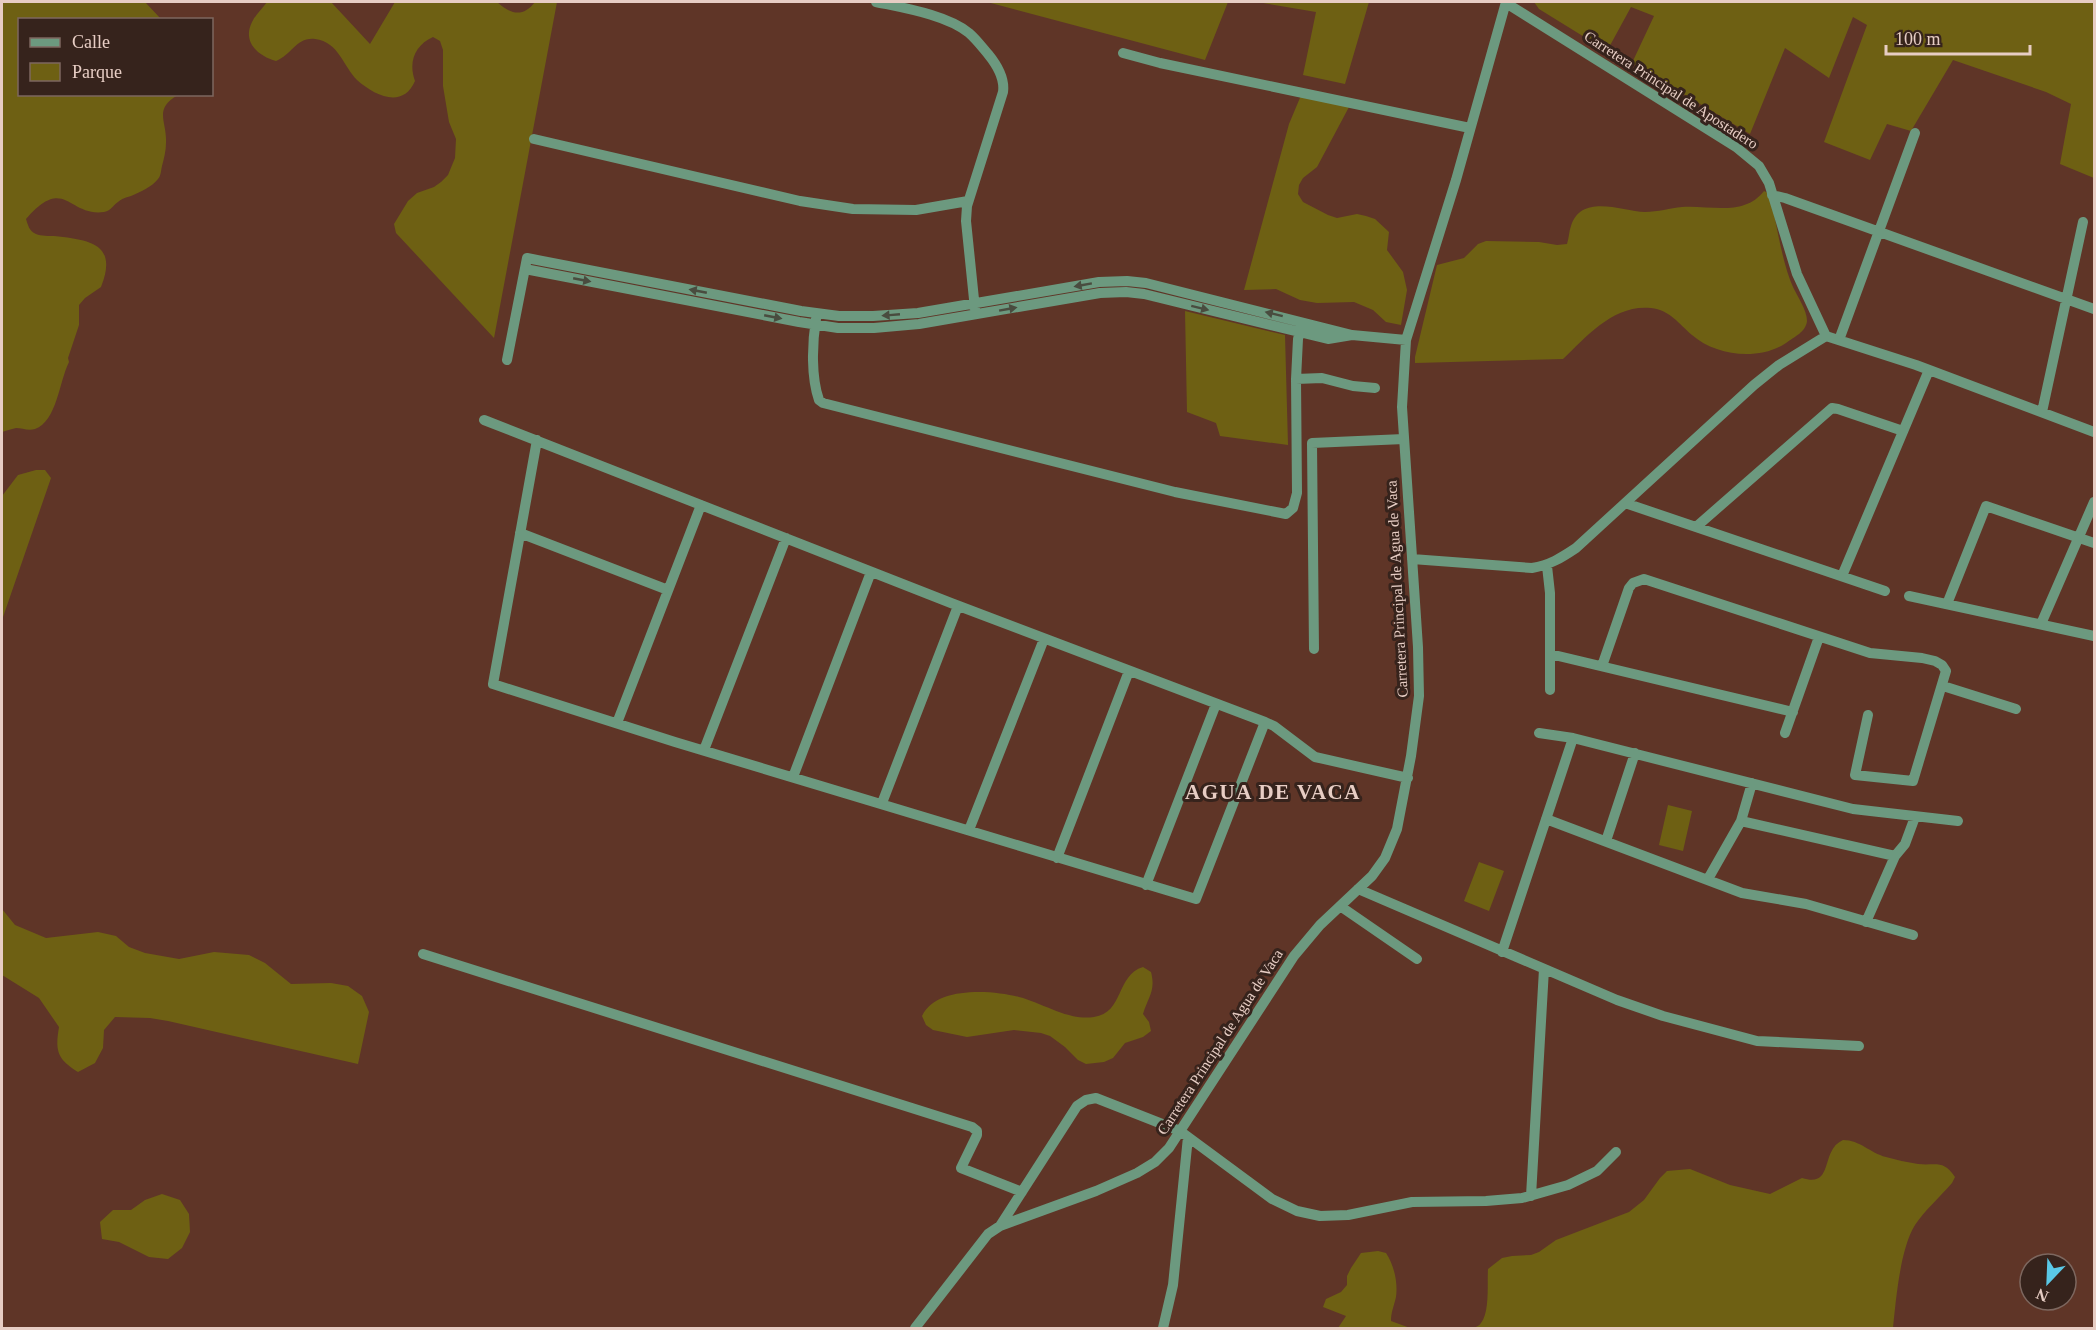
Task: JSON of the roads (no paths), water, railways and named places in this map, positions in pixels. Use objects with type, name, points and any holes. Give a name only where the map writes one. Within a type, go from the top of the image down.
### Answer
[{"type":"street","points":[[876,2],[953,23],[969,34],[985,51],[993,60],[1002,78],[1003,92],[968,201],[966,221],[975,309]]},
{"type":"street","name":"Carretera Principal de Agua de Vaca","points":[[915,1329],[988,1234],[1000,1226],[1096,1191],[1137,1173],[1155,1162],[1184,1134],[1294,956],[1320,925],[1372,876],[1391,846],[1402,810],[1408,778],[1419,696],[1404,439],[1402,376],[1406,340],[1506,2]]},
{"type":"street","name":"Carretera Principal de Apostadero","points":[[1506,2],[1736,147],[1759,166],[1772,195],[1797,274],[1826,336]]},
{"type":"street","points":[[1123,53],[1160,63],[1470,128]]},
{"type":"street","points":[[1839,340],[1915,133]]},
{"type":"street","points":[[534,139],[800,201],[853,209],[916,210],[968,201]]},
{"type":"street","points":[[1772,195],[2094,309]]},
{"type":"street","points":[[2042,412],[2083,222]]},
{"type":"street","points":[[507,360],[526,263],[816,319],[838,328],[919,324],[975,309],[1100,293],[1126,292],[1301,327],[1328,339],[1352,335],[1406,340]]},
{"type":"street","points":[[816,319],[814,354],[816,390],[819,400],[823,402],[1175,492],[1280,514],[1290,512],[1296,501],[1296,379],[1301,327]]},
{"type":"street","points":[[1412,559],[1532,568],[1548,566],[1576,548],[1771,371],[1826,336],[1929,370],[2094,432]]},
{"type":"street","points":[[1842,576],[1929,370]]},
{"type":"street","points":[[1296,379],[1322,378],[1353,386],[1375,388]]},
{"type":"street","points":[[1696,527],[1832,408],[1903,431]]},
{"type":"street","points":[[484,420],[958,606],[1265,722],[1316,757],[1408,778]]},
{"type":"street","points":[[1314,649],[1312,442],[1404,439]]},
{"type":"street","points":[[537,440],[493,684],[1196,899],[1265,722]]},
{"type":"street","points":[[2042,624],[2094,502]]},
{"type":"street","points":[[1625,503],[1886,591]]},
{"type":"street","points":[[617,723],[701,505]]},
{"type":"street","points":[[1947,604],[1986,506],[2094,543]]},
{"type":"street","points":[[520,533],[668,590]]},
{"type":"street","points":[[704,750],[786,538]]},
{"type":"street","points":[[1548,566],[1550,690]]},
{"type":"street","points":[[793,777],[872,572]]},
{"type":"street","points":[[1602,666],[1626,596],[1633,583],[1644,579],[1870,654],[1922,658],[1942,665],[1946,671],[1913,781],[1855,775],[1868,715]]},
{"type":"street","points":[[1909,596],[2094,636]]},
{"type":"street","points":[[882,803],[958,606]]},
{"type":"street","points":[[1785,732],[1819,637]]},
{"type":"street","points":[[969,830],[1044,639]]},
{"type":"street","points":[[1550,654],[1793,712]]},
{"type":"street","points":[[1057,858],[1129,671]]},
{"type":"street","points":[[1943,686],[2016,709]]},
{"type":"street","points":[[1146,885],[1216,704]]},
{"type":"street","points":[[1539,733],[1573,738],[1635,753],[1853,809],[1958,821]]},
{"type":"street","points":[[1502,952],[1573,738]]},
{"type":"street","points":[[1606,841],[1635,753]]},
{"type":"street","points":[[1708,879],[1741,821],[1752,783]]},
{"type":"street","points":[[1866,922],[1895,856],[1905,844],[1915,817]]},
{"type":"street","points":[[1546,819],[1742,892],[1806,904],[1913,935]]},
{"type":"street","points":[[1741,821],[1895,856]]},
{"type":"street","points":[[1358,889],[1626,1003],[1721,1033],[1757,1041],[1859,1046]]},
{"type":"street","points":[[1340,906],[1417,959]]},
{"type":"street","points":[[423,954],[972,1127],[977,1135],[961,1168],[1022,1192]]},
{"type":"street","points":[[1531,1196],[1544,969]]},
{"type":"street","points":[[1000,1226],[1077,1106],[1086,1100],[1096,1098],[1184,1134],[1272,1199],[1297,1211],[1320,1216],[1348,1215],[1412,1202],[1486,1201],[1531,1196],[1568,1185],[1597,1171],[1617,1152]]},
{"type":"street","points":[[1163,1329],[1173,1285],[1184,1134]]},
{"type":"district","name":"AGUA DE VACA","points":[[1273,792]]}]
